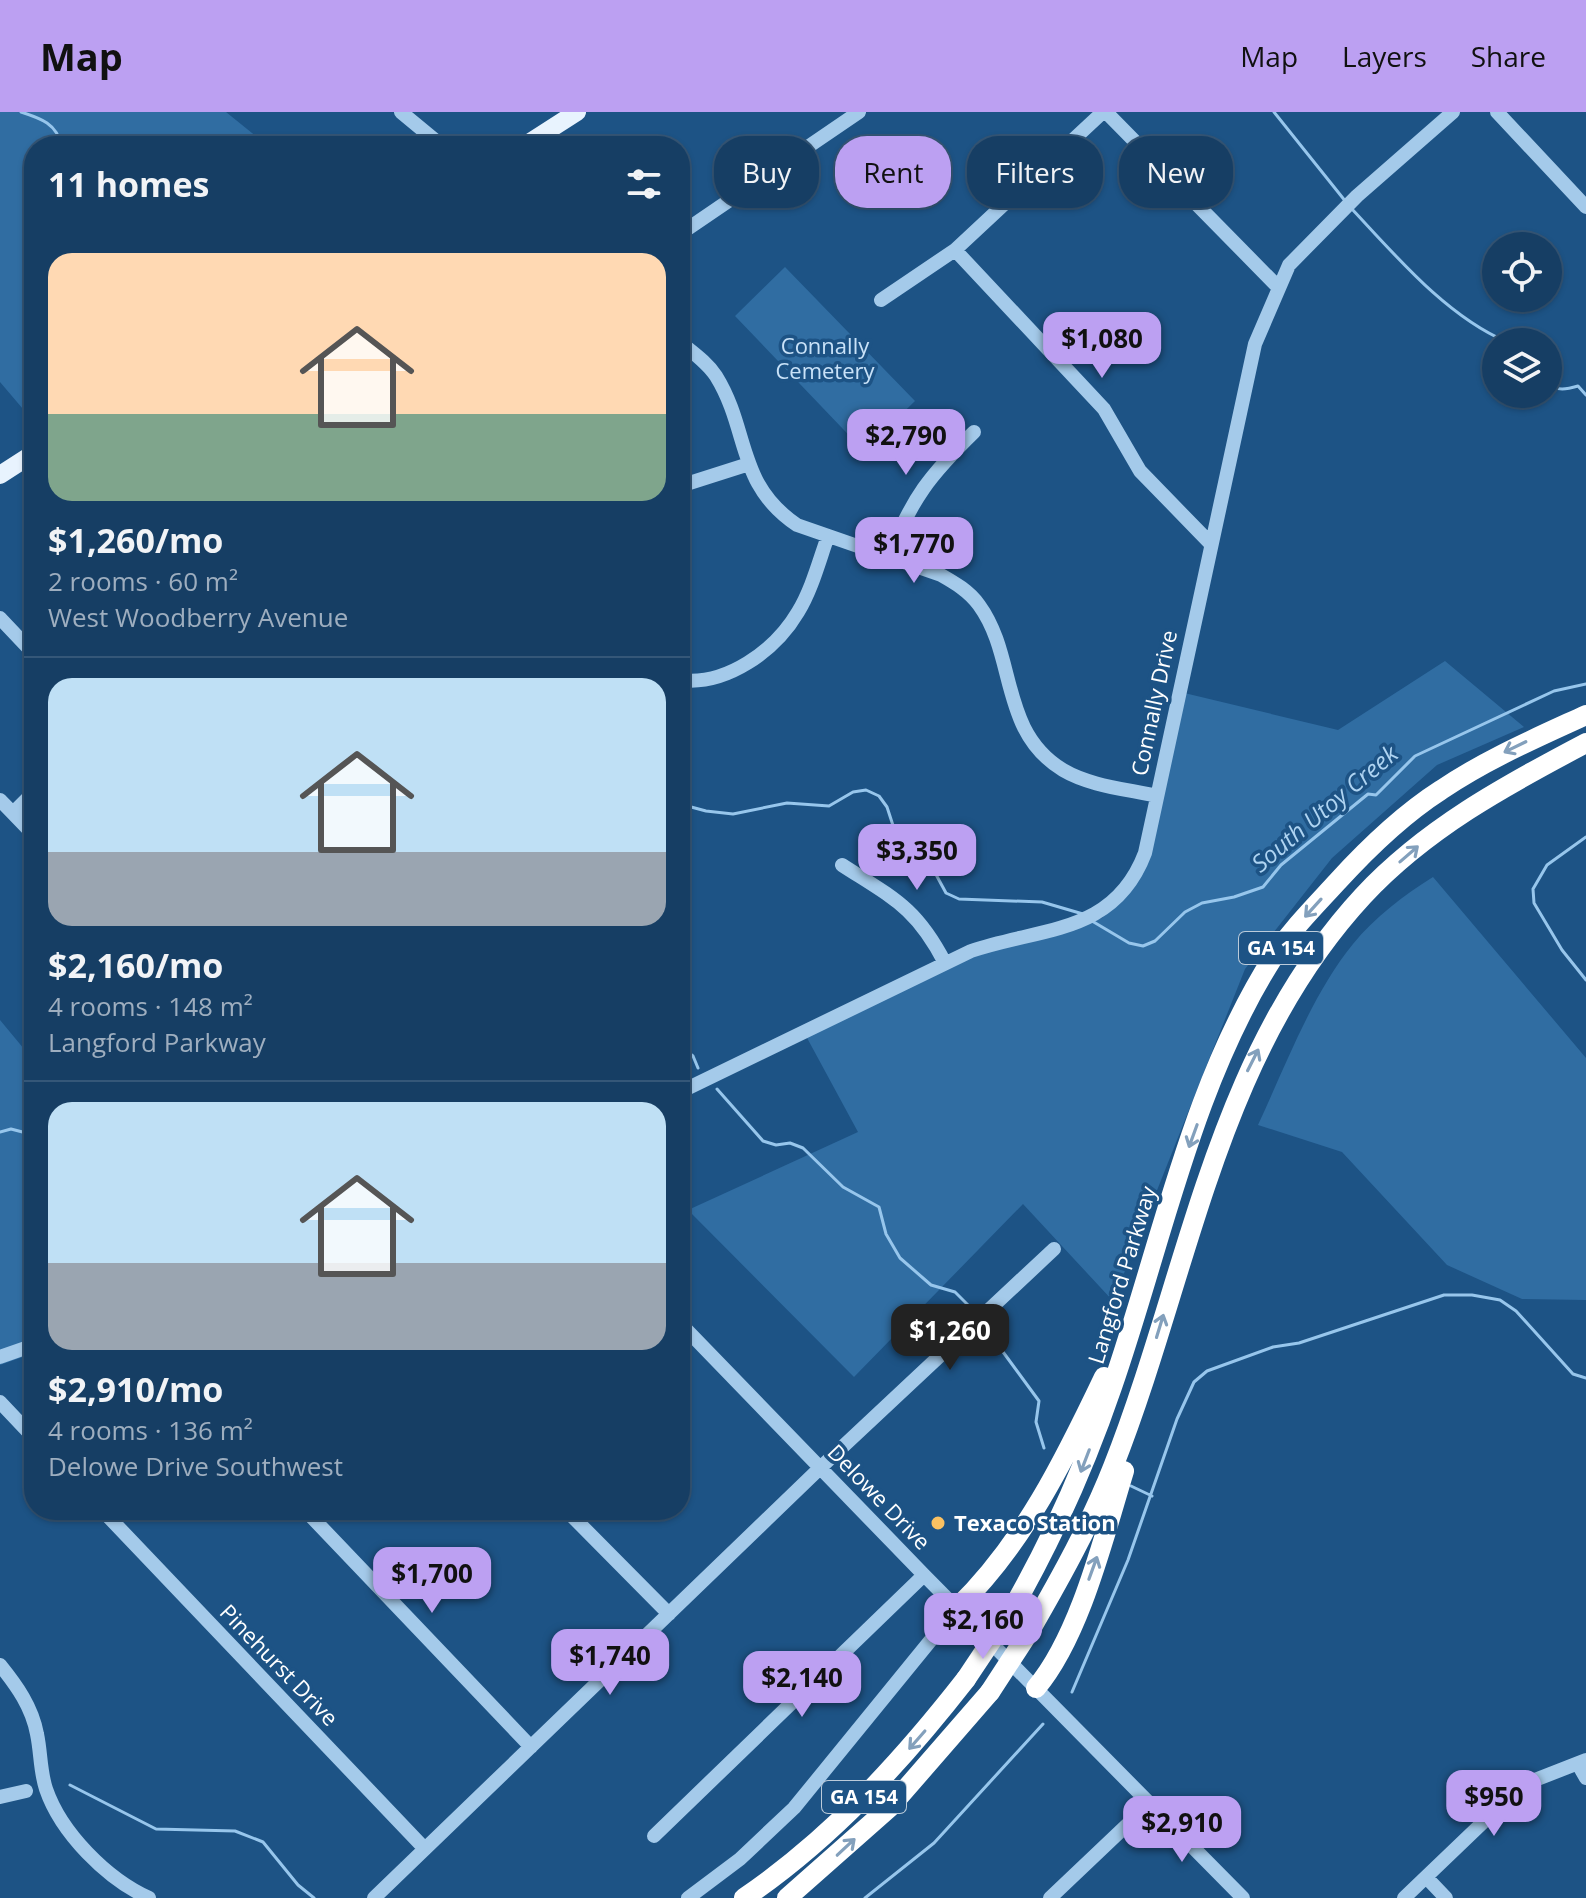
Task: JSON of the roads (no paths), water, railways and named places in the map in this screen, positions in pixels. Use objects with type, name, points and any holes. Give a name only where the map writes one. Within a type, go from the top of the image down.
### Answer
[{"type":"highway","name":"Langford Parkway","points":[[744,1898],[790,1865],[884,1778],[966,1679],[1010,1613],[1067,1506],[1113,1384],[1215,1075],[1255,989],[1297,925],[1367,849],[1440,790],[1506,751],[1586,715]]},
{"type":"highway","name":"GA 154","points":[[787,1898],[890,1807],[990,1692],[1031,1629],[1088,1523],[1113,1467],[1205,1186],[1244,1079],[1280,1008],[1320,949],[1363,896],[1412,850],[1489,796],[1586,743]]},
{"type":"highway","points":[[957,1608],[983,1582],[1041,1499],[1077,1433],[1136,1308]]},
{"type":"highway","points":[[1036,1688],[1060,1649],[1100,1549],[1130,1449],[1151,1355]]},
{"type":"main road","points":[[540,136],[577,112]]},
{"type":"main road","points":[[0,475],[24,459]]},
{"type":"street","points":[[401,112],[430,136]]},
{"type":"street","points":[[690,227],[859,112]]},
{"type":"street","points":[[881,300],[955,250],[1104,112],[1278,287]]},
{"type":"street","name":"Connally Drive","points":[[690,1087],[945,963],[1008,939],[1077,925],[1102,911],[1139,868],[1255,344],[1278,287],[1289,265],[1316,235],[1436,117],[1453,112]]},
{"type":"street","points":[[1497,112],[1586,207]]},
{"type":"street","points":[[955,250],[1104,409],[1140,471],[1210,543]]},
{"type":"street","points":[[690,351],[714,373],[724,391],[760,490],[777,511],[797,525],[941,575],[962,587],[977,602],[991,627],[1019,720],[1046,757],[1084,780],[1157,796]]},
{"type":"street","points":[[889,556],[919,490],[974,432]]},
{"type":"street","points":[[690,483],[749,464]]},
{"type":"street","points":[[690,680],[715,680],[733,672],[785,631],[807,595],[828,536]]},
{"type":"street","points":[[0,618],[24,643]]},
{"type":"street","points":[[0,800],[24,825]]},
{"type":"street","points":[[13,813],[24,802]]},
{"type":"street","points":[[842,865],[915,915],[945,963]]},
{"type":"street","points":[[374,1898],[820,1468],[1054,1249]]},
{"type":"street","name":"Delowe Drive","points":[[690,1333],[1243,1898]]},
{"type":"street","points":[[0,1357],[24,1349]]},
{"type":"street","points":[[0,1402],[24,1427]]},
{"type":"street","name":"Pinehurst Drive","points":[[112,1520],[425,1849]]},
{"type":"street","points":[[315,1520],[531,1747]]},
{"type":"street","points":[[576,1520],[669,1614]]},
{"type":"street","points":[[654,1836],[924,1575]]},
{"type":"street","points":[[688,1898],[740,1859],[794,1808],[957,1608]]},
{"type":"street","points":[[932,1639],[962,1628],[980,1631]]},
{"type":"street","points":[[0,1665],[24,1698],[33,1719],[45,1786],[65,1827],[104,1867],[149,1898]]},
{"type":"street","points":[[1404,1898],[1522,1785],[1538,1776],[1582,1762],[1586,1778]]},
{"type":"street","points":[[0,1797],[26,1791]]},
{"type":"street","points":[[1050,1898],[1149,1804]]},
{"type":"street","points":[[1426,1877],[1446,1898]]},
{"type":"waterway","name":"South Utoy Creek","points":[[21,112],[52,127],[58,136]]},
{"type":"waterway","points":[[1274,112],[1346,202]]},
{"type":"waterway","points":[[1351,208],[1423,283],[1482,329]]},
{"type":"waterway","points":[[1562,389],[1578,386],[1586,395]]},
{"type":"waterway","name":"South Utoy Creek","points":[[1092,921],[1129,943],[1143,946],[1155,941],[1185,912],[1202,903],[1263,887],[1281,865],[1368,794],[1376,795],[1415,756],[1554,691],[1586,684]]},
{"type":"waterway","name":"South Utoy Creek","points":[[690,807],[733,814],[787,803],[829,806],[853,792],[866,790],[879,796],[887,807],[900,847],[908,858],[933,869],[946,893],[959,899],[1042,902],[1083,914]]},
{"type":"waterway","points":[[1586,837],[1547,865],[1533,889],[1534,903],[1562,950],[1586,980]]},
{"type":"waterway","points":[[690,1054],[698,1068]]},
{"type":"waterway","points":[[717,1089],[763,1141],[776,1145],[790,1143],[803,1148],[843,1187],[879,1207],[886,1234],[900,1258],[931,1285],[955,1292],[973,1310]]},
{"type":"waterway","points":[[0,1132],[11,1129],[24,1132]]},
{"type":"waterway","points":[[1072,1692],[1128,1560],[1177,1419],[1194,1382],[1207,1371],[1273,1347],[1299,1343],[1444,1295],[1472,1295],[1500,1300],[1516,1311],[1573,1374],[1586,1378]]},
{"type":"waterway","points":[[984,1326],[1039,1401],[1036,1422],[1044,1448]]},
{"type":"waterway","points":[[1131,1486],[1152,1496]]},
{"type":"waterway","points":[[865,1898],[934,1843],[1043,1724]]},
{"type":"waterway","points":[[70,1785],[156,1829],[235,1831],[263,1842],[298,1885],[314,1898]]},
{"type":"place","name":"Texaco Station","points":[[938,1523]]},
{"type":"park label","name":"Connally Cemetery","points":[[825,358]]}]
